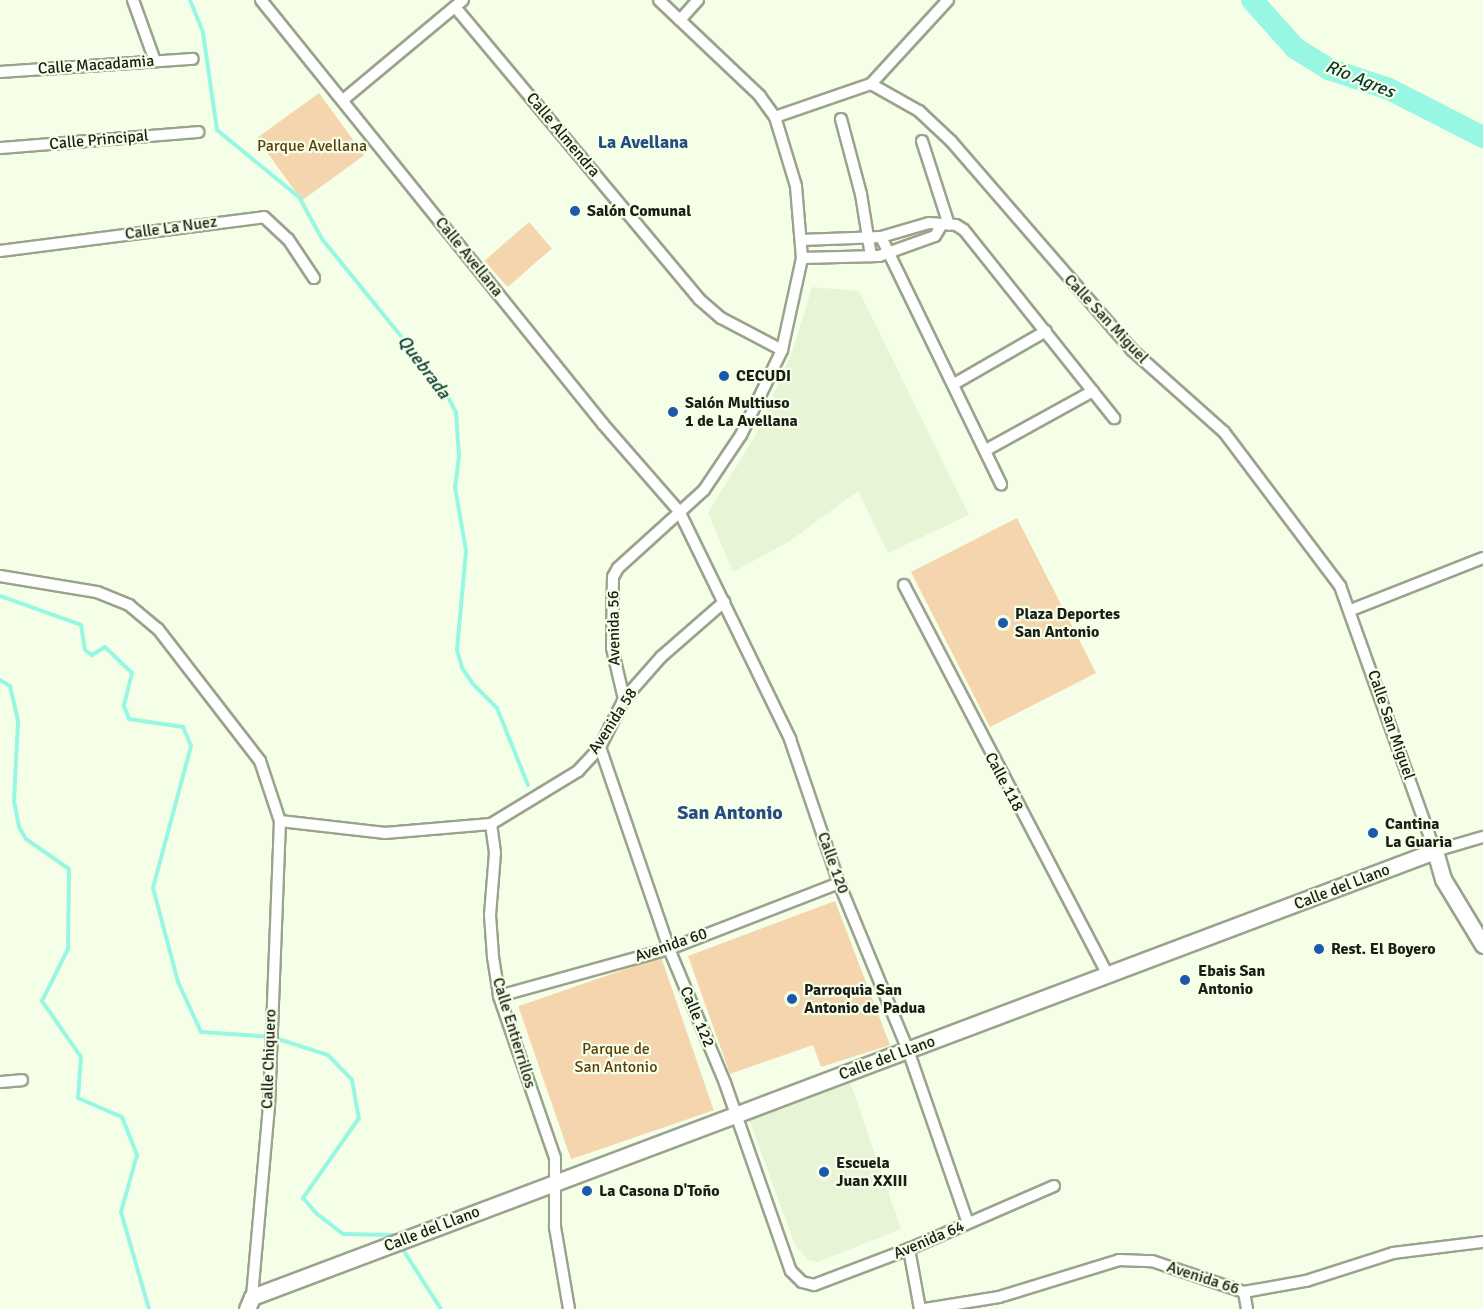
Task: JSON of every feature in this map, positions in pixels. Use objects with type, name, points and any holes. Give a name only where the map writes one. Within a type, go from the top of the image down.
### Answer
[{"type":"main road","name":"Calle del Llano","points":[[249,1303],[370,1252],[1435,851]]},
{"type":"main road","points":[[1435,851],[1443,879],[1483,945]]},
{"type":"street","points":[[133,0],[155,61]]},
{"type":"street","name":"Calle Avellana","points":[[261,0],[596,416],[680,512]]},
{"type":"street","points":[[659,0],[672,4],[680,20],[759,96],[775,117],[871,84],[948,0]]},
{"type":"street","points":[[680,20],[698,0]]},
{"type":"street","points":[[343,100],[459,3]]},
{"type":"street","name":"Calle Almendra","points":[[459,3],[699,298],[721,318],[782,350]]},
{"type":"street","name":"Calle Macadamia","points":[[0,72],[192,59]]},
{"type":"street","name":"Calle San Miguel","points":[[871,84],[919,111],[951,141],[1132,351],[1224,432],[1317,555],[1351,610],[1435,851]]},
{"type":"street","name":"Avenida 56","points":[[624,699],[612,648],[613,577],[618,568],[704,490],[741,435],[782,350],[802,258],[796,186],[775,117]]},
{"type":"street","points":[[841,119],[875,237],[886,253],[954,384],[1001,484]]},
{"type":"street","name":"Calle Principal","points":[[0,148],[198,132]]},
{"type":"street","points":[[922,141],[945,225]]},
{"type":"street","name":"Calle La Nuez","points":[[0,251],[264,217],[288,239],[314,278]]},
{"type":"street","points":[[801,240],[875,237],[929,223],[964,230],[1114,418]]},
{"type":"street","points":[[802,258],[871,256],[886,253],[935,236],[945,225]]},
{"type":"street","points":[[871,256],[867,247],[875,237]]},
{"type":"street","points":[[954,384],[1046,330]]},
{"type":"street","points":[[986,450],[1093,391]]},
{"type":"street","name":"Calle 120","points":[[680,512],[790,739],[839,882],[908,1050],[968,1223]]},
{"type":"street","points":[[1351,610],[1483,558]]},
{"type":"street","points":[[0,576],[97,592],[129,605],[158,629],[223,708],[260,761],[280,820],[385,833],[491,824]]},
{"type":"street","name":"Calle 118","points":[[904,585],[1108,976]]},
{"type":"street","name":"Avenida 58","points":[[491,824],[555,788],[600,747],[624,699],[661,657],[724,602]]},
{"type":"street","name":"Calle 122","points":[[600,747],[669,949],[736,1114],[791,1271],[801,1282]]},
{"type":"street","name":"Calle Chiquero","points":[[249,1303],[269,1095],[280,820]]},
{"type":"street","name":"Calle Entierrillos","points":[[491,824],[495,853],[490,915],[500,996],[555,1158],[555,1227],[570,1309]]},
{"type":"street","points":[[1435,851],[1483,837]]},
{"type":"street","name":"Avenida 60","points":[[500,996],[669,949],[839,882]]},
{"type":"street","points":[[0,1082],[22,1080]]},
{"type":"street","name":"Avenida 64","points":[[801,1282],[814,1285],[909,1249],[1054,1186]]},
{"type":"street","name":"Avenida 66","points":[[925,1309],[999,1297],[1134,1259],[1244,1292],[1316,1278],[1393,1253],[1483,1242]]},
{"type":"street","points":[[909,1249],[920,1309]]},
{"type":"street","points":[[1244,1292],[1247,1309]]},
{"type":"shaded area","points":[[812,287],[859,291],[969,515],[888,553],[858,491],[790,541],[733,572],[708,513],[759,429],[793,349]]},
{"type":"shaded area","name":"Escuela Juan XXIII","points":[[849,1079],[901,1229],[818,1262],[808,1260],[795,1245],[748,1116]]},
{"type":"green space","name":"Parque Avellana","points":[[319,93],[364,155],[302,201],[257,138]]},
{"type":"green space","points":[[529,222],[552,248],[507,287],[484,261]]},
{"type":"green space","name":"Plaza Deportes San Antonio","points":[[1017,518],[1096,673],[990,727],[911,572]]},
{"type":"green space","points":[[835,901],[890,1045],[821,1067],[813,1045],[730,1074],[688,956]]},
{"type":"green space","name":"Parque de San Antonio","points":[[661,957],[714,1110],[571,1159],[518,1006]]},
{"type":"waterway","name":"Quebrada","points":[[190,0],[203,33],[217,130],[299,197],[322,239],[444,389],[456,413],[459,456],[455,487],[466,551],[457,650],[462,668],[473,684],[497,708],[528,785]]},
{"type":"waterway","name":"Río Agres","points":[[1252,0],[1295,48],[1329,69],[1389,89],[1483,137]]},
{"type":"waterway","points":[[0,596],[81,625],[85,650],[92,655],[105,647],[132,673],[124,706],[129,719],[183,727],[191,746],[153,888],[178,982],[201,1032],[272,1037],[328,1055],[352,1080],[359,1118],[303,1198],[316,1213],[343,1234],[394,1235],[396,1238]]},
{"type":"waterway","points":[[0,680],[10,686],[18,722],[14,801],[19,827],[26,839],[69,869],[68,949],[42,1001],[81,1057],[78,1098],[122,1117],[137,1155],[121,1212],[149,1309]]},
{"type":"waterway","points":[[400,1245],[441,1309]]},
{"type":"place","name":"Salón Comunal","points":[[575,211]]},
{"type":"place","name":"CECUDI","points":[[724,376]]},
{"type":"place","name":"Salón Multiuso 1 de La Avellana","points":[[673,412]]},
{"type":"place","name":"Plaza Deportes San Antonio","points":[[1003,623]]},
{"type":"place","name":"Cantina La Guaria","points":[[1373,833]]},
{"type":"place","name":"Rest. El Boyero","points":[[1319,949]]},
{"type":"place","name":"Ebais San Antonio","points":[[1185,980]]},
{"type":"place","name":"Parroquia San Antonio de Padua","points":[[792,999]]},
{"type":"place","name":"Escuela Juan XXIII","points":[[824,1172]]},
{"type":"place","name":"La Casona D'Toño","points":[[587,1191]]},
{"type":"district","name":"La Avellana","points":[[643,142]]},
{"type":"district","name":"San Antonio","points":[[730,812]]}]
